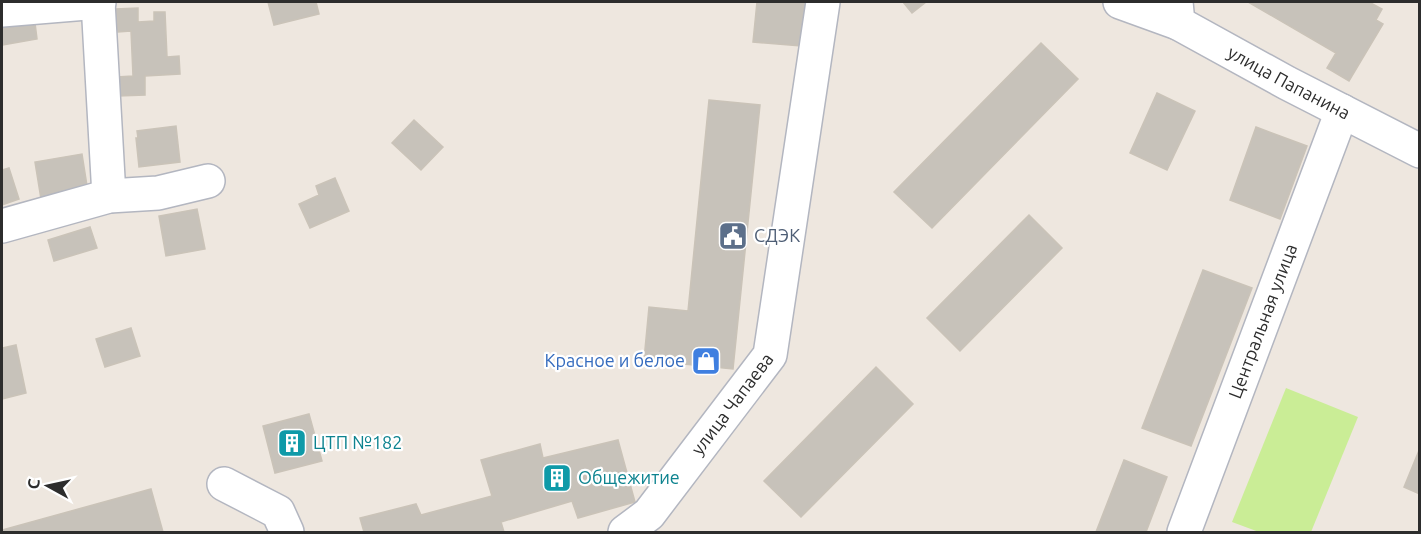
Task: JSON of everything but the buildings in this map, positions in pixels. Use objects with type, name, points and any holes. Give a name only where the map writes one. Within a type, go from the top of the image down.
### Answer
[{"type":"street","points":[[2,9],[98,2],[109,196]]},
{"type":"street","name":"улица Чапаева","points":[[625,532],[649,514],[770,355],[823,2]]},
{"type":"street","name":"улица Папанина","points":[[1120,2],[1177,12],[1342,111],[1419,150]]},
{"type":"street","name":"Центральная улица","points":[[1184,532],[1342,111]]},
{"type":"street","points":[[2,226],[109,196],[158,193],[208,181]]},
{"type":"street","points":[[224,484],[278,512],[287,532]]},
{"type":"green space","points":[[1286,388],[1358,417],[1311,532],[1259,532],[1232,522]]},
{"type":"place","name":"СДЭК","points":[[733,236]]},
{"type":"place","name":"Красное и белое","points":[[706,361]]},
{"type":"place","name":"ЦТП №182","points":[[292,443]]},
{"type":"place","name":"Общежитие","points":[[557,478]]}]
